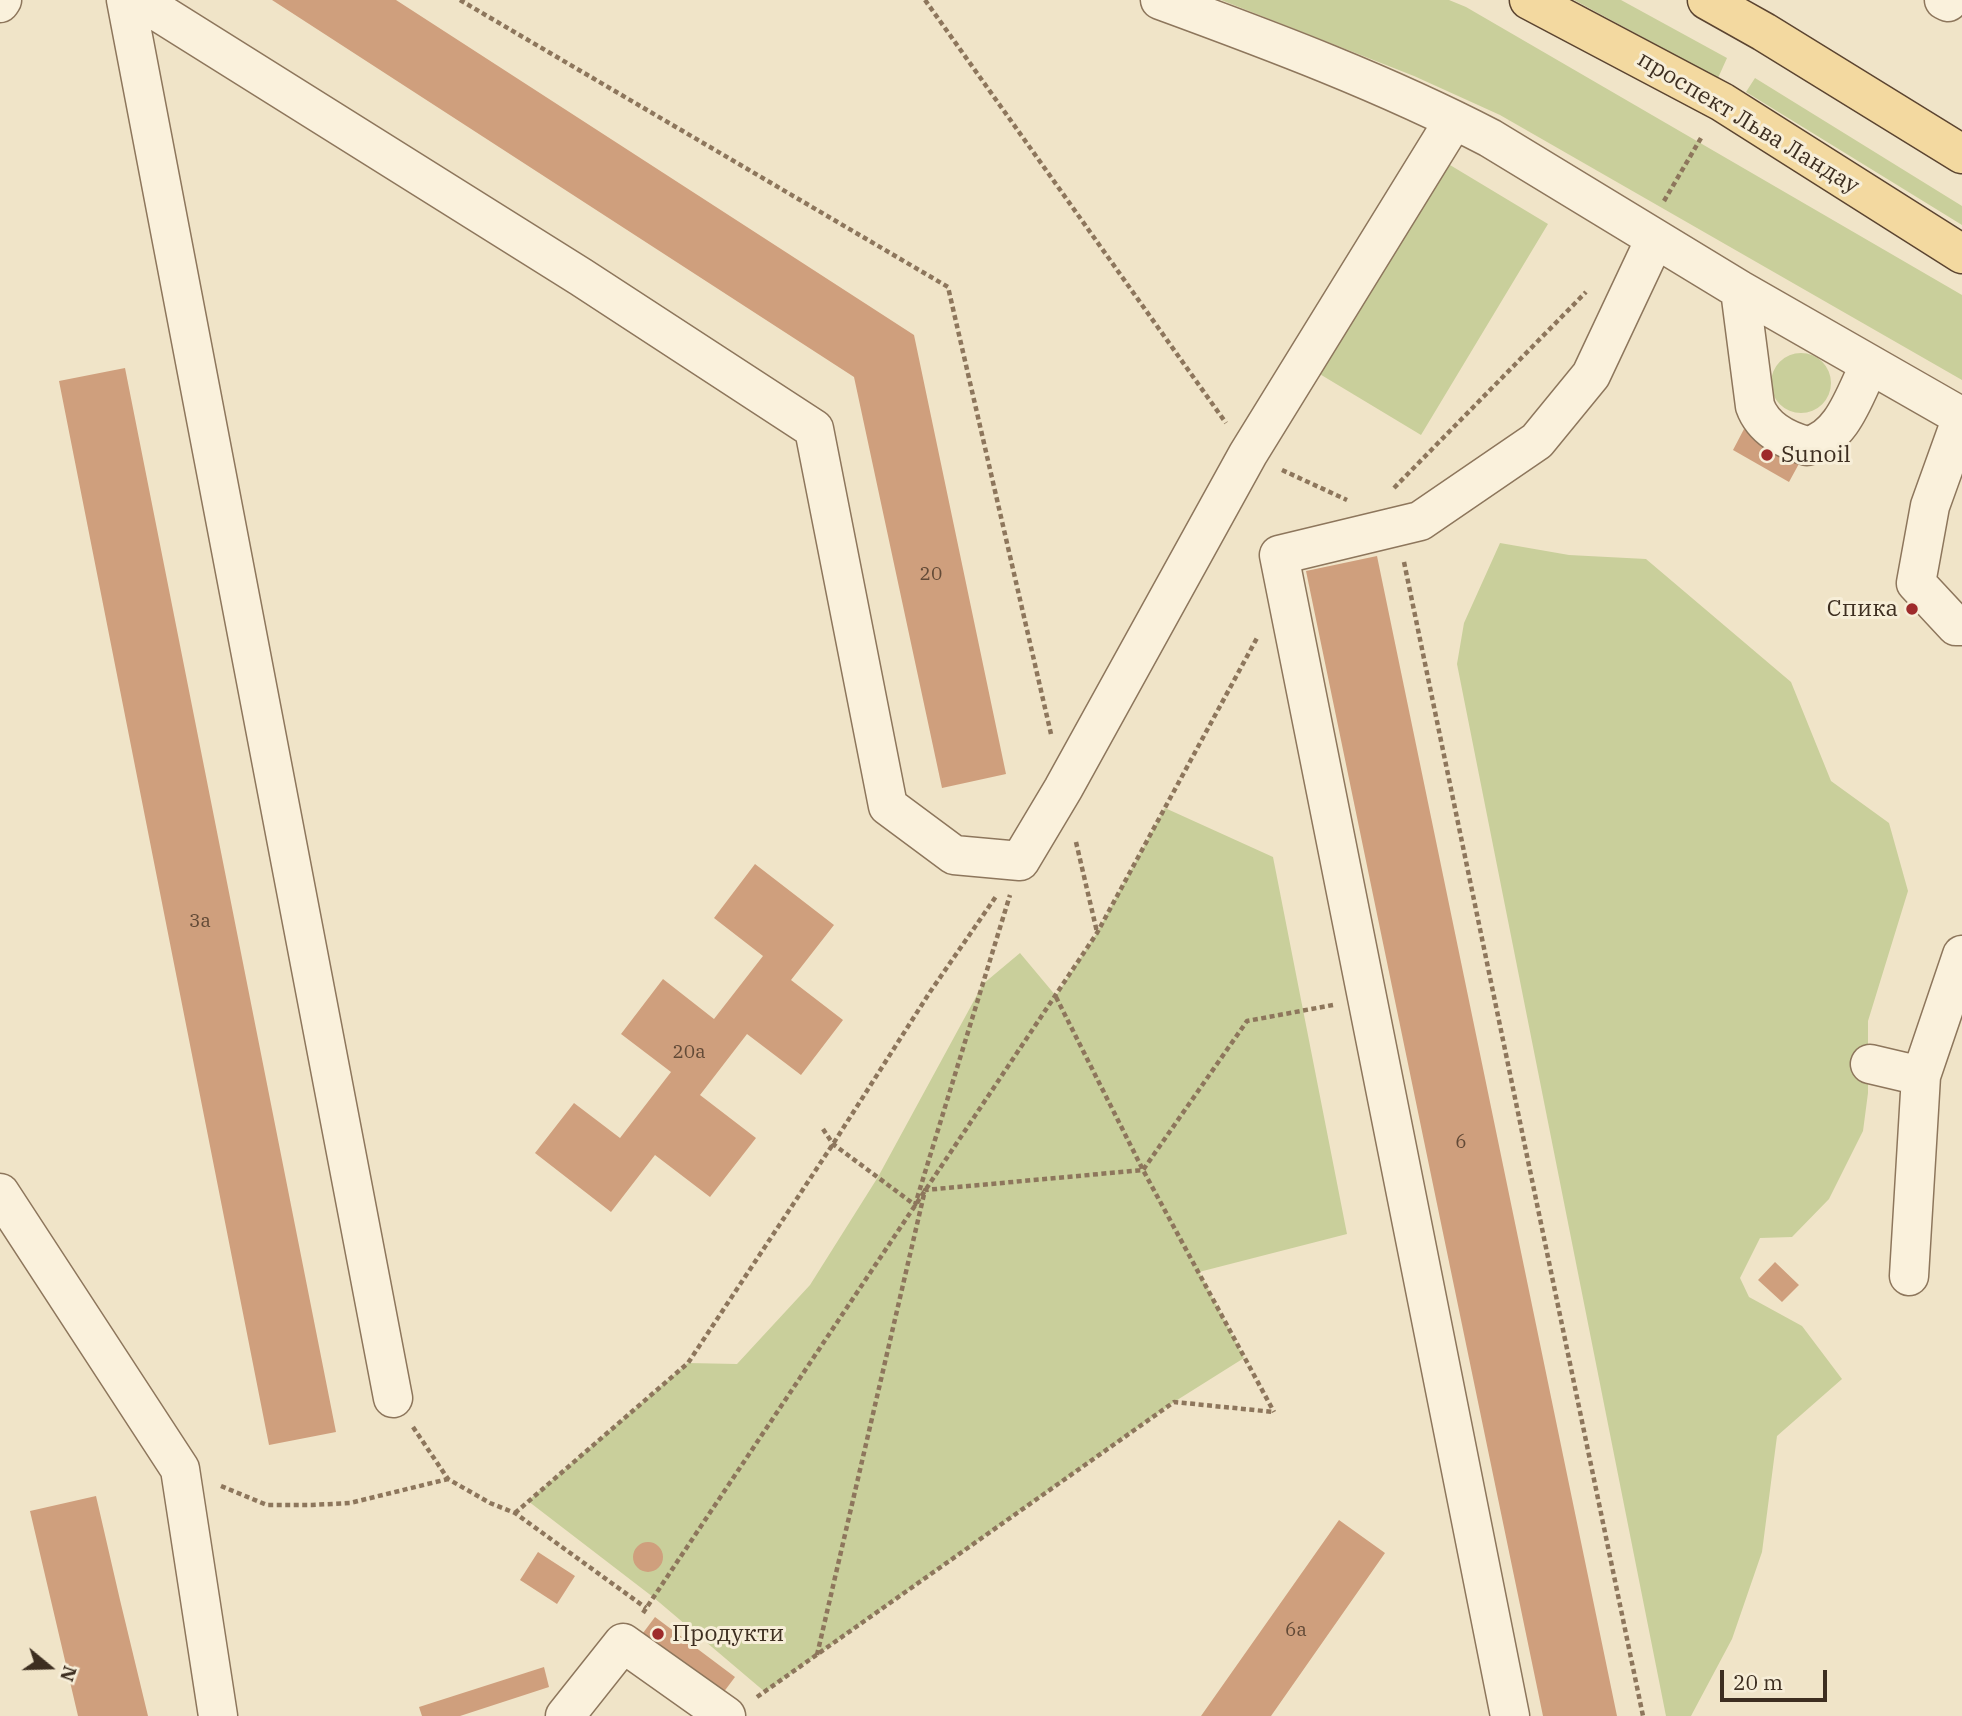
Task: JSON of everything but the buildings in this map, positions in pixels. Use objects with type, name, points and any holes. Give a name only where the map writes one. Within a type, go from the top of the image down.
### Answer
[{"type":"main road","name":"проспект Льва Ландау","points":[[1529,0],[1721,102],[1962,254]]},
{"type":"main road","points":[[1707,0],[1765,32],[1962,154]]},
{"type":"street","points":[[126,0],[393,1398]]},
{"type":"street","points":[[139,0],[581,277],[814,429],[888,806],[954,855],[1020,861],[1063,789],[1248,454],[1454,120]]},
{"type":"street","points":[[1160,0],[1382,87],[1490,138],[1740,290],[1962,417],[1930,506],[1916,583],[1956,626],[1962,626]]},
{"type":"street","points":[[1510,1716],[1279,555],[1394,509],[1420,522],[1536,441],[1591,375],[1650,236]]},
{"type":"street","points":[[1740,290],[1755,406],[1759,416],[1774,431],[1807,446],[1825,439],[1842,420],[1870,366]]},
{"type":"street","points":[[1909,1276],[1921,1076],[1962,955]]},
{"type":"street","points":[[1870,1064],[1921,1076]]},
{"type":"street","points":[[0,1193],[180,1469],[218,1716]]},
{"type":"street","points":[[565,1716],[623,1643],[740,1708]]},
{"type":"path","points":[[460,0],[948,287],[1051,735]]},
{"type":"path","points":[[925,0],[1248,454],[1371,511],[1394,509],[1596,282]]},
{"type":"path","points":[[1650,236],[1701,138]]},
{"type":"path","points":[[1394,509],[1643,1716]]},
{"type":"path","points":[[623,1643],[1097,933],[1285,586]]},
{"type":"path","points":[[1063,789],[1097,933]]},
{"type":"path","points":[[515,1513],[688,1363],[834,1144],[930,992],[1020,861]]},
{"type":"path","points":[[915,1205],[1020,861]]},
{"type":"path","points":[[740,1708],[1174,1402],[1274,1412],[1143,1170],[1055,996]]},
{"type":"path","points":[[925,1190],[1143,1170],[1247,1021],[1367,999]]},
{"type":"path","points":[[823,1129],[834,1144],[915,1205]]},
{"type":"path","points":[[817,1655],[925,1190]]},
{"type":"path","points":[[393,1398],[447,1479],[490,1503],[515,1513],[646,1608]]},
{"type":"path","points":[[180,1469],[267,1506],[350,1503],[447,1479]]},
{"type":"green space","points":[[1221,0],[1449,0],[1466,7],[1962,295],[1962,380],[1500,115],[1414,76]]},
{"type":"green space","points":[[1574,0],[1621,0],[1727,58],[1718,78]]},
{"type":"green space","points":[[1755,78],[1962,206],[1962,225],[1746,92]]},
{"type":"green space","points":[[1445,162],[1548,224],[1421,435],[1318,373]]},
{"type":"green space","points":[[1801,353],[1822,362],[1831,383],[1822,404],[1801,413],[1780,404],[1771,383],[1780,362]]},
{"type":"green space","points":[[1500,543],[1569,555],[1646,559],[1791,682],[1831,781],[1889,823],[1908,891],[1868,1021],[1868,1093],[1863,1131],[1829,1199],[1792,1237],[1760,1238],[1740,1278],[1749,1297],[1802,1326],[1842,1379],[1777,1436],[1762,1552],[1732,1639],[1691,1716],[1666,1716],[1457,664],[1464,623]]},
{"type":"green space","points":[[1165,808],[1273,857],[1347,1234],[1199,1272],[1244,1358],[1174,1402],[765,1692],[653,1597],[528,1501],[688,1363],[737,1364],[810,1285],[878,1177],[983,984],[1020,953],[1056,996],[1097,933]]},
{"type":"place","name":"Sunoil","points":[[1767,455]]},
{"type":"place","name":"Спика","points":[[1912,609]]},
{"type":"place","name":"Продукти","points":[[658,1634]]}]
